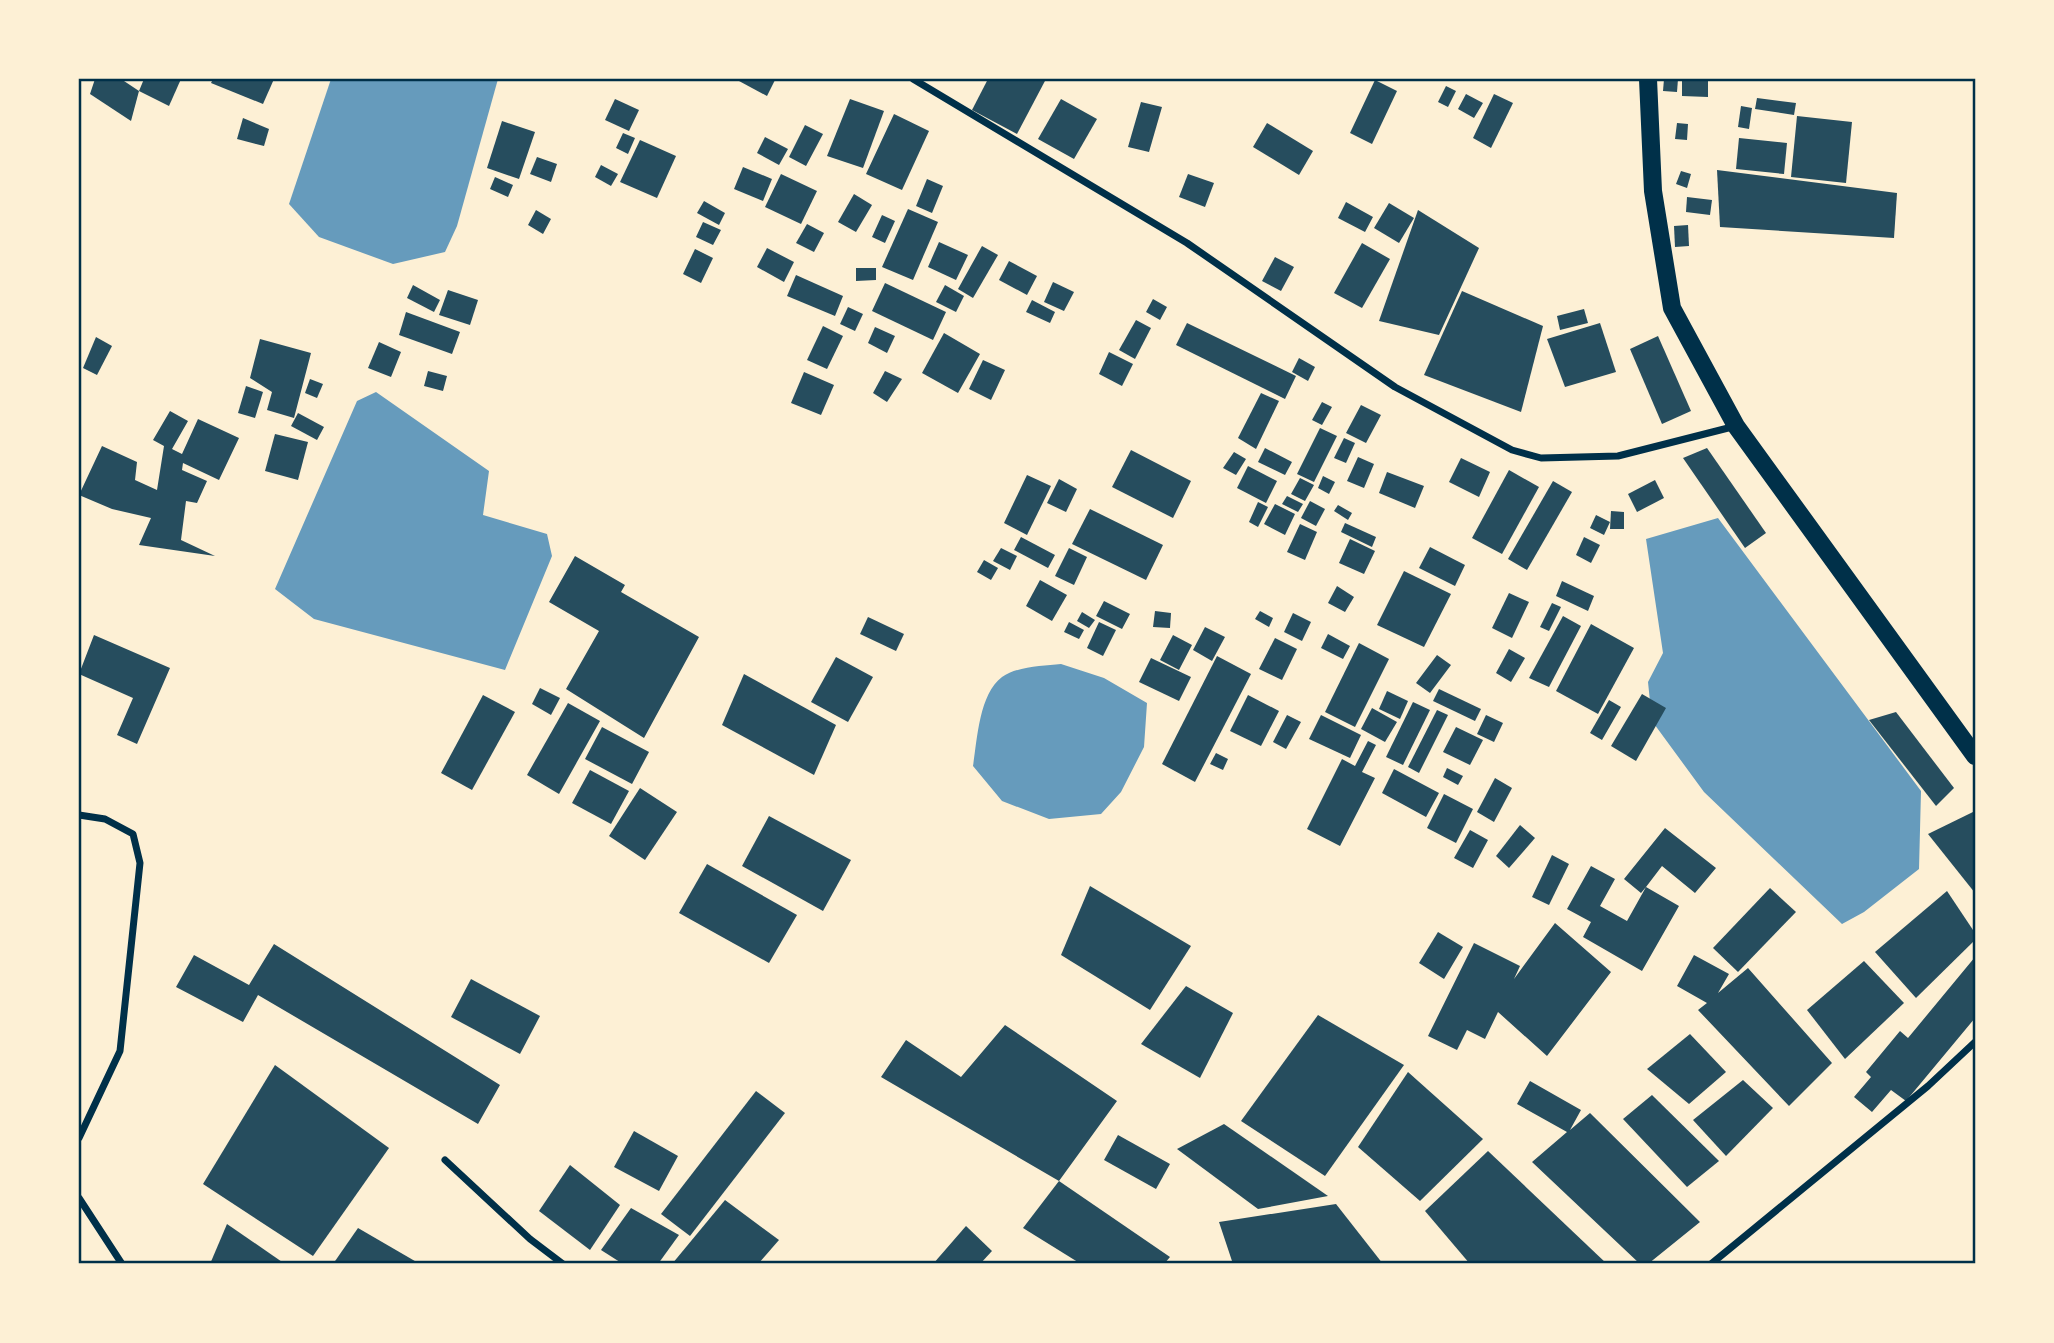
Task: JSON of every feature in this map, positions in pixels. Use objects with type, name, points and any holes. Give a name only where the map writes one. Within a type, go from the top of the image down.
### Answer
[{"type":"main road","points":[[1648,79],[1653,191],[1672,308],[1735,426],[1975,756]]},
{"type":"street","points":[[913,79],[1187,243],[1395,387],[1512,450],[1541,458],[1618,456],[1735,426]]},
{"type":"street","points":[[79,815],[105,819],[133,834],[140,863],[120,1051],[79,1138]]},
{"type":"street","points":[[1711,1264],[1928,1086],[1975,1042]]},
{"type":"street","points":[[445,1160],[530,1239],[563,1264]]},
{"type":"street","points":[[79,1198],[122,1264]]},
{"type":"water","points":[[331,79],[498,79],[457,226],[445,252],[393,264],[319,237],[289,204]]},
{"type":"water","points":[[376,392],[489,471],[483,515],[547,534],[552,556],[505,670],[314,619],[275,589],[357,401]]},
{"type":"water","points":[[1718,518],[1921,791],[1919,869],[1864,912],[1842,924],[1704,792],[1652,721],[1648,682],[1663,653],[1646,539]]},
{"type":"water","points":[[1061,664],[1104,678],[1147,703],[1144,747],[1121,792],[1101,814],[1049,819],[1002,801],[973,766],[980,718],[994,685],[1008,673]]},
{"type":"building","points":[[95,79],[121,79],[139,91],[131,121],[90,94]]},
{"type":"building","points":[[144,79],[181,79],[169,106],[139,91]]},
{"type":"building","points":[[213,79],[274,79],[263,104],[211,83]]},
{"type":"building","points":[[988,79],[1046,79],[1017,134],[972,110]]},
{"type":"building","points":[[1664,79],[1678,79],[1677,92],[1663,91]]},
{"type":"building","points":[[1682,79],[1708,79],[1708,97],[1682,96]]},
{"type":"building","points":[[775,80],[767,96],[739,81]]},
{"type":"building","points":[[1375,80],[1397,91],[1372,144],[1350,133]]},
{"type":"building","points":[[1446,86],[1456,91],[1448,107],[1438,102]]},
{"type":"building","points":[[1466,94],[1483,103],[1474,118],[1458,109]]},
{"type":"building","points":[[1494,94],[1513,103],[1491,148],[1473,138]]},
{"type":"building","points":[[1757,98],[1796,103],[1794,115],[1755,109]]},
{"type":"building","points":[[615,99],[639,110],[629,131],[605,120]]},
{"type":"building","points":[[850,99],[884,111],[863,168],[827,156]]},
{"type":"building","points":[[1061,99],[1097,119],[1074,159],[1038,139]]},
{"type":"building","points":[[1141,102],[1162,107],[1149,152],[1128,147]]},
{"type":"building","points":[[1741,106],[1752,108],[1749,129],[1738,127]]},
{"type":"building","points":[[894,114],[929,131],[902,190],[866,174]]},
{"type":"building","points":[[1797,116],[1852,122],[1846,183],[1791,177]]},
{"type":"building","points":[[243,118],[269,129],[264,146],[237,139]]},
{"type":"building","points":[[502,121],[535,132],[519,179],[487,168]]},
{"type":"building","points":[[1267,123],[1313,151],[1299,175],[1253,147]]},
{"type":"building","points":[[1677,123],[1688,124],[1687,140],[1675,139]]},
{"type":"building","points":[[805,125],[823,134],[806,166],[789,157]]},
{"type":"building","points":[[623,133],[635,138],[628,154],[616,148]]},
{"type":"building","points":[[765,137],[788,149],[779,165],[757,153]]},
{"type":"building","points":[[1739,138],[1787,143],[1784,174],[1736,169]]},
{"type":"building","points":[[640,140],[676,156],[657,198],[620,182]]},
{"type":"building","points":[[537,157],[557,164],[551,182],[530,174]]},
{"type":"building","points":[[601,165],[618,174],[611,186],[595,177]]},
{"type":"building","points":[[743,167],[772,179],[763,201],[734,189]]},
{"type":"building","points":[[1717,170],[1897,193],[1894,238],[1720,227]]},
{"type":"building","points":[[1681,171],[1691,174],[1687,188],[1676,184]]},
{"type":"building","points":[[781,174],[817,191],[801,224],[765,207]]},
{"type":"building","points":[[1188,174],[1214,183],[1205,207],[1179,197]]},
{"type":"building","points":[[495,177],[513,185],[508,197],[490,189]]},
{"type":"building","points":[[927,179],[943,186],[932,213],[916,206]]},
{"type":"building","points":[[854,194],[872,205],[856,232],[838,222]]},
{"type":"building","points":[[1687,197],[1712,200],[1710,215],[1686,212]]},
{"type":"building","points":[[704,201],[725,213],[719,225],[697,213]]},
{"type":"building","points":[[1346,202],[1373,217],[1365,232],[1338,218]]},
{"type":"building","points":[[1389,203],[1414,218],[1399,243],[1374,228]]},
{"type":"building","points":[[908,209],[938,222],[913,280],[882,267]]},
{"type":"building","points":[[536,210],[551,219],[543,234],[528,225]]},
{"type":"building","points":[[1418,210],[1479,248],[1439,335],[1379,321]]},
{"type":"building","points":[[882,215],[895,221],[885,243],[872,237]]},
{"type":"building","points":[[703,222],[721,230],[713,245],[696,237]]},
{"type":"building","points":[[807,224],[824,233],[814,252],[796,243]]},
{"type":"building","points":[[1688,225],[1689,246],[1675,247],[1674,226]]},
{"type":"building","points":[[939,242],[968,255],[956,280],[928,267]]},
{"type":"building","points":[[1362,243],[1390,259],[1362,308],[1334,293]]},
{"type":"building","points":[[982,246],[998,255],[973,298],[958,289]]},
{"type":"building","points":[[767,248],[794,262],[784,282],[757,267]]},
{"type":"building","points":[[695,249],[713,258],[701,283],[683,274]]},
{"type":"building","points":[[1275,257],[1294,267],[1281,291],[1262,281]]},
{"type":"building","points":[[1009,261],[1037,276],[1027,295],[999,280]]},
{"type":"building","points":[[856,268],[876,268],[876,280],[856,281]]},
{"type":"building","points":[[796,275],[843,296],[835,316],[787,296]]},
{"type":"building","points":[[1053,282],[1074,292],[1064,311],[1044,302]]},
{"type":"building","points":[[885,283],[946,312],[933,340],[872,311]]},
{"type":"building","points":[[413,285],[440,300],[434,312],[407,298]]},
{"type":"building","points":[[945,285],[964,296],[956,312],[936,302]]},
{"type":"building","points":[[448,290],[478,300],[470,325],[439,315]]},
{"type":"building","points":[[1462,291],[1543,326],[1521,412],[1424,375]]},
{"type":"building","points":[[1153,299],[1167,307],[1160,320],[1146,312]]},
{"type":"building","points":[[1032,300],[1055,312],[1050,323],[1026,312]]},
{"type":"building","points":[[848,307],[863,314],[855,331],[840,324]]},
{"type":"building","points":[[1584,309],[1588,323],[1560,330],[1557,316]]},
{"type":"building","points":[[406,312],[460,332],[452,354],[399,335]]},
{"type":"building","points":[[1136,320],[1151,328],[1135,359],[1119,350]]},
{"type":"building","points":[[1187,323],[1296,376],[1285,399],[1176,345]]},
{"type":"building","points":[[1600,323],[1616,372],[1565,387],[1547,339]]},
{"type":"building","points":[[823,326],[843,336],[827,369],[807,360]]},
{"type":"building","points":[[875,327],[895,336],[887,353],[868,343]]},
{"type":"building","points":[[944,333],[980,354],[958,393],[922,373]]},
{"type":"building","points":[[1658,336],[1691,411],[1662,424],[1630,349]]},
{"type":"building","points":[[96,337],[112,346],[97,375],[83,368]]},
{"type":"building","points":[[260,339],[311,353],[294,418],[267,410],[272,392],[250,378]]},
{"type":"building","points":[[379,342],[401,352],[391,377],[368,368]]},
{"type":"building","points":[[1109,352],[1133,364],[1122,386],[1099,374]]},
{"type":"building","points":[[1299,358],[1315,367],[1308,381],[1292,372]]},
{"type":"building","points":[[983,360],[1005,370],[991,400],[969,389]]},
{"type":"building","points":[[428,371],[447,376],[443,391],[424,386]]},
{"type":"building","points":[[885,371],[902,379],[887,402],[873,393]]},
{"type":"building","points":[[804,372],[834,385],[821,415],[791,403]]},
{"type":"building","points":[[310,379],[323,384],[317,398],[305,393]]},
{"type":"building","points":[[246,386],[263,392],[255,418],[238,413]]},
{"type":"building","points":[[1261,393],[1279,401],[1256,449],[1238,438]]},
{"type":"building","points":[[1322,402],[1332,407],[1322,425],[1312,420]]},
{"type":"building","points":[[1361,405],[1381,415],[1366,443],[1346,433]]},
{"type":"building","points":[[170,411],[188,421],[172,449],[182,454],[198,419],[239,438],[219,480],[183,463],[182,470],[207,481],[197,503],[186,501],[181,540],[215,556],[139,545],[151,518],[112,509],[79,495],[102,446],[137,462],[135,480],[157,490],[164,446],[153,440]]},
{"type":"building","points":[[298,413],[324,427],[317,440],[291,426]]},
{"type":"building","points":[[1320,428],[1337,436],[1314,482],[1297,474]]},
{"type":"building","points":[[275,434],[308,442],[298,480],[265,471]]},
{"type":"building","points":[[1344,438],[1355,443],[1346,463],[1334,458]]},
{"type":"building","points":[[1265,448],[1292,462],[1285,475],[1258,462]]},
{"type":"building","points":[[1707,448],[1766,533],[1745,548],[1683,458]]},
{"type":"building","points":[[1131,450],[1191,481],[1173,518],[1112,487]]},
{"type":"building","points":[[1234,452],[1246,459],[1236,475],[1223,468]]},
{"type":"building","points":[[1358,457],[1374,464],[1364,488],[1347,481]]},
{"type":"building","points":[[1461,458],[1490,472],[1479,497],[1449,482]]},
{"type":"building","points":[[1248,466],[1277,481],[1266,503],[1237,488]]},
{"type":"building","points":[[1509,470],[1539,487],[1502,554],[1472,538]]},
{"type":"building","points":[[1387,472],[1424,486],[1415,508],[1379,493]]},
{"type":"building","points":[[1027,475],[1051,486],[1027,535],[1004,523]]},
{"type":"building","points":[[1323,476],[1335,482],[1329,494],[1318,488]]},
{"type":"building","points":[[1300,478],[1314,485],[1305,501],[1291,494]]},
{"type":"building","points":[[1059,479],[1077,489],[1066,512],[1047,503]]},
{"type":"building","points":[[1655,480],[1664,498],[1637,512],[1628,494]]},
{"type":"building","points":[[1553,481],[1572,492],[1527,570],[1508,559]]},
{"type":"building","points":[[1287,496],[1303,504],[1298,512],[1282,504]]},
{"type":"building","points":[[1310,501],[1325,509],[1316,526],[1301,518]]},
{"type":"building","points":[[1258,502],[1268,507],[1258,527],[1249,522]]},
{"type":"building","points":[[1275,504],[1295,514],[1285,535],[1264,524]]},
{"type":"building","points":[[1338,505],[1352,513],[1348,520],[1334,511]]},
{"type":"building","points":[[1090,509],[1163,545],[1146,580],[1072,544]]},
{"type":"building","points":[[1611,511],[1624,512],[1624,529],[1610,529]]},
{"type":"building","points":[[1596,515],[1610,522],[1604,535],[1590,528]]},
{"type":"building","points":[[1345,523],[1376,537],[1372,547],[1341,532]]},
{"type":"building","points":[[1300,524],[1317,532],[1305,560],[1287,552]]},
{"type":"building","points":[[1021,537],[1055,555],[1048,568],[1014,550]]},
{"type":"building","points":[[1584,537],[1600,545],[1591,563],[1576,555]]},
{"type":"building","points":[[1350,539],[1375,551],[1364,574],[1339,563]]},
{"type":"building","points":[[1430,547],[1465,565],[1455,586],[1419,568]]},
{"type":"building","points":[[1001,548],[1017,556],[1010,570],[993,561]]},
{"type":"building","points":[[1069,548],[1087,557],[1074,585],[1055,576]]},
{"type":"building","points":[[575,556],[625,585],[621,592],[699,637],[644,738],[566,689],[599,631],[549,602]]},
{"type":"building","points":[[984,560],[998,568],[991,580],[977,572]]},
{"type":"building","points":[[1404,571],[1451,594],[1424,647],[1377,625]]},
{"type":"building","points":[[1040,580],[1067,595],[1052,621],[1026,606]]},
{"type":"building","points":[[1562,581],[1594,596],[1588,611],[1556,596]]},
{"type":"building","points":[[1337,586],[1354,597],[1345,612],[1328,603]]},
{"type":"building","points":[[1509,593],[1529,602],[1512,638],[1492,628]]},
{"type":"building","points":[[1104,601],[1130,614],[1122,629],[1096,616]]},
{"type":"building","points":[[1552,603],[1561,607],[1549,631],[1540,627]]},
{"type":"building","points":[[1155,611],[1171,613],[1170,628],[1153,627]]},
{"type":"building","points":[[1260,611],[1273,618],[1269,627],[1255,619]]},
{"type":"building","points":[[1082,612],[1095,620],[1089,628],[1077,621]]},
{"type":"building","points":[[1293,613],[1311,622],[1302,641],[1284,632]]},
{"type":"building","points":[[1563,616],[1581,626],[1549,687],[1529,678]]},
{"type":"building","points":[[868,617],[904,634],[896,651],[860,634]]},
{"type":"building","points":[[1069,622],[1084,630],[1079,639],[1064,632]]},
{"type":"building","points":[[1099,622],[1116,630],[1103,656],[1087,648]]},
{"type":"building","points":[[1591,624],[1634,648],[1598,714],[1556,691]]},
{"type":"building","points":[[1205,627],[1225,637],[1212,661],[1193,650]]},
{"type":"building","points":[[1328,634],[1350,646],[1343,659],[1321,648]]},
{"type":"building","points":[[94,635],[170,668],[137,744],[117,735],[133,698],[79,674]]},
{"type":"building","points":[[1173,635],[1192,645],[1179,670],[1160,660]]},
{"type":"building","points":[[1275,638],[1297,649],[1282,680],[1259,669]]},
{"type":"building","points":[[1359,643],[1389,659],[1355,727],[1325,712]]},
{"type":"building","points":[[1509,649],[1525,658],[1511,682],[1496,673]]},
{"type":"building","points":[[1437,655],[1451,665],[1430,693],[1416,683]]},
{"type":"building","points":[[1217,656],[1251,674],[1195,782],[1162,764]]},
{"type":"building","points":[[836,657],[873,677],[848,722],[811,702]]},
{"type":"building","points":[[1151,658],[1191,677],[1179,701],[1139,682]]},
{"type":"building","points":[[744,674],[836,725],[814,775],[722,725]]},
{"type":"building","points":[[540,688],[560,698],[551,715],[532,704]]},
{"type":"building","points":[[1439,689],[1481,709],[1475,721],[1433,701]]},
{"type":"building","points":[[1387,691],[1408,701],[1400,719],[1379,709]]},
{"type":"building","points":[[1642,694],[1666,708],[1636,761],[1611,746]]},
{"type":"building","points":[[483,695],[515,712],[472,790],[441,773]]},
{"type":"building","points":[[1248,695],[1279,711],[1261,746],[1230,731]]},
{"type":"building","points":[[1609,700],[1621,707],[1602,740],[1590,733]]},
{"type":"building","points":[[1413,702],[1430,710],[1403,765],[1386,757]]},
{"type":"building","points":[[568,703],[600,721],[559,794],[527,775]]},
{"type":"building","points":[[1372,708],[1397,722],[1385,742],[1361,729]]},
{"type":"building","points":[[1437,710],[1448,715],[1419,773],[1408,767]]},
{"type":"building","points":[[1896,712],[1954,788],[1936,806],[1869,720]]},
{"type":"building","points":[[1287,715],[1301,722],[1286,749],[1273,742]]},
{"type":"building","points":[[1321,715],[1361,735],[1350,758],[1309,739]]},
{"type":"building","points":[[1486,715],[1503,723],[1494,742],[1477,734]]},
{"type":"building","points":[[602,727],[649,752],[632,784],[585,759]]},
{"type":"building","points":[[1456,727],[1483,740],[1470,765],[1443,752]]},
{"type":"building","points":[[1368,741],[1376,745],[1362,772],[1375,778],[1340,846],[1307,829],[1342,759],[1355,766]]},
{"type":"building","points":[[1216,753],[1228,759],[1223,770],[1210,764]]},
{"type":"building","points":[[1447,768],[1463,776],[1458,785],[1443,777]]},
{"type":"building","points":[[1394,769],[1439,793],[1426,817],[1382,793]]},
{"type":"building","points":[[590,770],[629,791],[611,824],[572,803]]},
{"type":"building","points":[[1495,778],[1512,788],[1494,822],[1477,812]]},
{"type":"building","points":[[640,788],[677,812],[645,860],[609,836]]},
{"type":"building","points":[[1444,794],[1473,809],[1456,843],[1427,828]]},
{"type":"building","points":[[1975,811],[1975,893],[1928,834]]},
{"type":"building","points":[[769,816],[851,860],[823,911],[742,866]]},
{"type":"building","points":[[1520,825],[1535,838],[1509,868],[1496,856]]},
{"type":"building","points":[[1665,828],[1716,868],[1695,893],[1662,866],[1641,893],[1624,879]]},
{"type":"building","points":[[1470,830],[1488,840],[1473,868],[1454,858]]},
{"type":"building","points":[[1552,855],[1569,864],[1549,905],[1532,897]]},
{"type":"building","points":[[707,864],[797,915],[769,963],[679,913]]},
{"type":"building","points":[[1591,866],[1615,879],[1600,906],[1627,921],[1646,887],[1679,906],[1642,971],[1583,937],[1591,922],[1567,909]]},
{"type":"building","points":[[1090,886],[1191,946],[1150,1010],[1061,955]]},
{"type":"building","points":[[1770,888],[1796,912],[1738,972],[1713,948]]},
{"type":"building","points":[[1947,891],[1975,933],[1975,940],[1916,998],[1875,952]]},
{"type":"building","points":[[1555,923],[1611,972],[1547,1056],[1498,1012],[1485,1039],[1467,1030],[1457,1050],[1428,1036],[1474,943],[1520,966],[1514,979]]},
{"type":"building","points":[[1438,932],[1463,947],[1444,979],[1419,963]]},
{"type":"building","points":[[274,944],[500,1085],[478,1124],[258,995],[243,1022],[176,987],[194,955],[249,985]]},
{"type":"building","points":[[1694,955],[1729,974],[1718,993],[1748,968],[1832,1063],[1789,1106],[1698,1010],[1707,1003],[1677,986]]},
{"type":"building","points":[[1975,957],[1975,1018],[1906,1101],[1891,1090],[1872,1112],[1854,1097],[1871,1077],[1866,1072],[1900,1031],[1908,1038]]},
{"type":"building","points":[[1864,961],[1904,1003],[1845,1059],[1807,1010]]},
{"type":"building","points":[[471,979],[540,1016],[520,1054],[451,1017]]},
{"type":"building","points":[[1186,986],[1233,1013],[1200,1078],[1141,1044]]},
{"type":"building","points":[[1318,1015],[1404,1065],[1325,1176],[1241,1121]]},
{"type":"building","points":[[1005,1025],[1117,1101],[1059,1181],[881,1077],[906,1040],[961,1077]]},
{"type":"building","points":[[1690,1034],[1726,1072],[1689,1104],[1647,1069]]},
{"type":"building","points":[[275,1065],[389,1148],[313,1256],[203,1184]]},
{"type":"building","points":[[1408,1072],[1483,1139],[1420,1201],[1358,1147]]},
{"type":"building","points":[[1743,1080],[1773,1108],[1726,1156],[1693,1120]]},
{"type":"building","points":[[1530,1081],[1581,1110],[1570,1130],[1590,1113],[1700,1222],[1648,1264],[1640,1264],[1532,1162],[1567,1132],[1517,1104]]},
{"type":"building","points":[[756,1091],[785,1113],[690,1236],[661,1214]]},
{"type":"building","points":[[1652,1095],[1719,1161],[1687,1187],[1623,1119]]},
{"type":"building","points":[[1224,1124],[1328,1196],[1258,1209],[1177,1149]]},
{"type":"building","points":[[634,1131],[678,1156],[659,1191],[614,1167]]},
{"type":"building","points":[[1118,1135],[1170,1164],[1156,1189],[1104,1160]]},
{"type":"building","points":[[1488,1151],[1607,1264],[1470,1264],[1425,1211]]},
{"type":"building","points":[[570,1165],[620,1205],[590,1250],[539,1211]]},
{"type":"building","points":[[1059,1181],[1170,1257],[1164,1264],[1081,1264],[1023,1228]]},
{"type":"building","points":[[725,1200],[779,1240],[758,1264],[672,1264]]},
{"type":"building","points":[[1336,1204],[1383,1264],[1233,1264],[1219,1222]]},
{"type":"building","points":[[631,1208],[679,1235],[658,1264],[623,1264],[601,1250]]},
{"type":"building","points":[[227,1224],[285,1264],[210,1264]]},
{"type":"building","points":[[966,1226],[992,1251],[980,1264],[933,1264]]},
{"type":"building","points":[[358,1228],[420,1264],[333,1264]]}]
